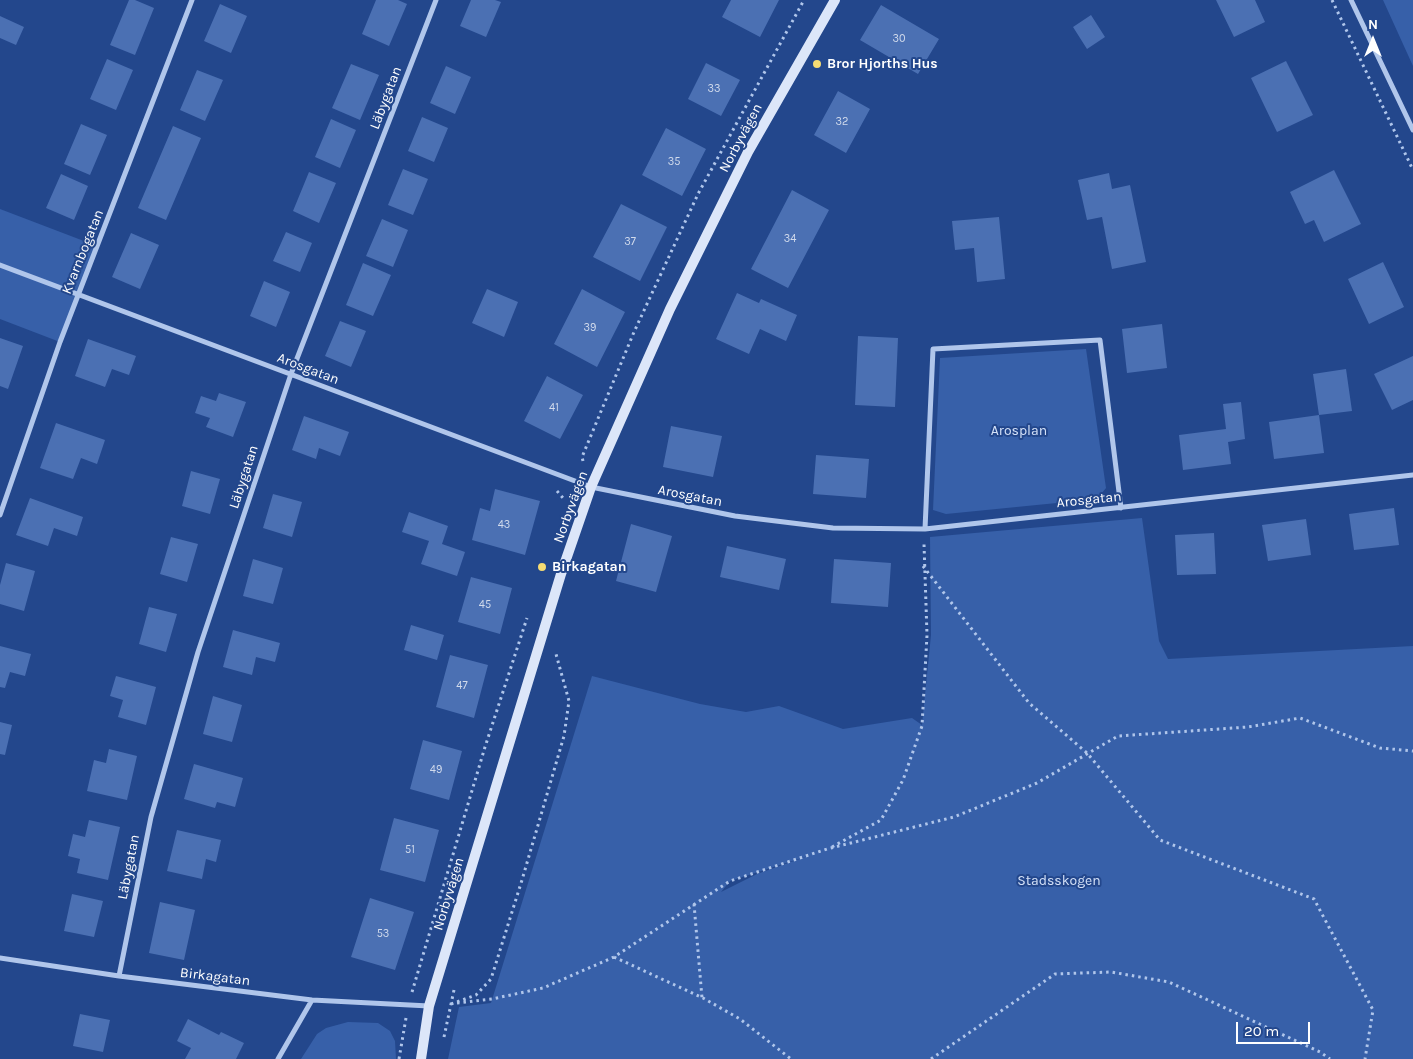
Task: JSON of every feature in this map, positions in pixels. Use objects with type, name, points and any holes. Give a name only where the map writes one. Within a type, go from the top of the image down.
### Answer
[{"type":"street","name":"Kvarnbogatan","points":[[0,515],[78,295],[192,0]]},
{"type":"street","name":"Läbygatan","points":[[119,976],[151,817],[198,652],[290,374],[436,0]]},
{"type":"street","name":"Norbyvägen","points":[[421,1059],[429,1006],[561,574],[591,487],[670,309],[748,152],[836,0]]},
{"type":"street","points":[[1351,0],[1413,130]]},
{"type":"street","name":"Arosgatan","points":[[0,266],[591,487],[745,517],[833,528],[925,529],[1413,475]]},
{"type":"street","points":[[925,529],[933,349],[1100,340],[1121,508]]},
{"type":"street","name":"Birkagatan","points":[[0,958],[119,976],[312,1000],[429,1006]]},
{"type":"street","points":[[278,1059],[312,1000]]},
{"type":"path","points":[[582,458],[634,332],[698,194],[804,0]]},
{"type":"path","points":[[1332,0],[1413,170]]},
{"type":"path","points":[[827,849],[881,820],[903,780],[922,726],[927,635],[923,566],[925,529]]},
{"type":"path","points":[[923,566],[1029,702],[1087,753],[1160,840],[1314,899],[1373,1010],[1366,1059]]},
{"type":"path","points":[[399,1059],[408,1004],[485,747],[530,610]]},
{"type":"path","points":[[450,1004],[476,995],[491,980],[522,880],[565,727],[569,701],[555,650]]},
{"type":"path","points":[[429,1006],[492,999],[543,988],[614,957],[730,881],[827,849],[954,817],[1036,783],[1118,736],[1248,727],[1300,718],[1380,748],[1413,751]]},
{"type":"path","points":[[694,904],[702,998]]},
{"type":"path","points":[[614,957],[702,998],[740,1019],[791,1059]]},
{"type":"path","points":[[931,1059],[1055,974],[1111,972],[1169,982],[1320,1052],[1330,1059]]},
{"type":"path","points":[[443,1041],[450,1004]]},
{"type":"green space","points":[[1383,0],[1413,0],[1413,66]]},
{"type":"green space","points":[[0,209],[97,246],[60,342],[0,319]]},
{"type":"green space","name":"Arosplan","points":[[1086,349],[1106,488],[1097,499],[946,514],[933,510],[940,358]]},
{"type":"green space","name":"Stadsskogen","points":[[1142,518],[1159,641],[1168,659],[1413,646],[1413,1059],[448,1059],[459,1007],[491,1003],[592,676],[700,704],[746,712],[779,706],[843,729],[912,718],[922,725],[931,635],[930,537]],"holes":[[[811,855],[757,874],[721,892],[730,881]]]},
{"type":"green space","points":[[348,1022],[378,1023],[390,1031],[395,1041],[396,1059],[301,1059],[317,1034],[326,1028]]},
{"type":"building","points":[[129,0],[135,0],[154,8],[135,55],[110,45]]},
{"type":"building","points":[[376,0],[398,0],[407,4],[389,46],[362,34]]},
{"type":"building","points":[[471,0],[495,0],[501,2],[486,37],[460,26]]},
{"type":"building","points":[[731,0],[779,0],[760,37],[722,17]]},
{"type":"building","points":[[1216,0],[1255,0],[1265,22],[1234,37]]},
{"type":"building","points":[[220,4],[247,16],[231,53],[204,41]]},
{"type":"building","points":[[881,5],[939,39],[918,74],[860,40]]},
{"type":"building","points":[[1091,15],[1105,37],[1087,49],[1073,27]]},
{"type":"building","points":[[0,16],[24,27],[16,45],[0,38]]},
{"type":"building","points":[[107,59],[133,70],[116,110],[90,99]]},
{"type":"building","points":[[1286,61],[1313,115],[1277,132],[1251,78]]},
{"type":"building","points":[[706,63],[740,80],[721,116],[688,99]]},
{"type":"building","points":[[351,64],[379,75],[360,120],[332,108]]},
{"type":"building","points":[[446,66],[471,77],[455,114],[430,103]]},
{"type":"building","points":[[197,70],[223,80],[205,121],[180,110]]},
{"type":"building","points":[[838,91],[870,109],[846,153],[814,135]]},
{"type":"building","points":[[422,117],[448,128],[434,162],[408,151]]},
{"type":"building","points":[[331,119],[356,130],[340,168],[315,157]]},
{"type":"building","points":[[81,124],[107,135],[90,175],[64,164]]},
{"type":"building","points":[[173,126],[201,138],[166,220],[138,208]]},
{"type":"building","points":[[666,128],[706,149],[682,196],[642,175]]},
{"type":"building","points":[[403,169],[428,179],[413,215],[388,205]]},
{"type":"building","points":[[1334,170],[1361,224],[1324,242],[1314,220],[1305,224],[1290,192]]},
{"type":"building","points":[[309,172],[336,183],[319,223],[293,211]]},
{"type":"building","points":[[1109,173],[1112,189],[1130,185],[1146,262],[1112,269],[1102,217],[1087,220],[1078,180]]},
{"type":"building","points":[[61,174],[88,186],[74,220],[46,208]]},
{"type":"building","points":[[792,190],[829,210],[788,288],[751,269]]},
{"type":"building","points":[[621,204],[667,227],[640,281],[593,257]]},
{"type":"building","points":[[999,217],[1005,279],[977,282],[974,248],[955,250],[952,221]]},
{"type":"building","points":[[382,219],[408,230],[393,267],[366,256]]},
{"type":"building","points":[[286,232],[312,243],[300,272],[273,261]]},
{"type":"building","points":[[131,233],[159,245],[140,289],[112,277]]},
{"type":"building","points":[[1383,262],[1404,307],[1369,324],[1348,279]]},
{"type":"building","points":[[363,263],[391,275],[373,316],[346,305]]},
{"type":"building","points":[[264,281],[290,292],[276,327],[250,316]]},
{"type":"building","points":[[487,289],[518,302],[504,337],[472,323]]},
{"type":"building","points":[[582,289],[625,312],[597,367],[554,344]]},
{"type":"building","points":[[737,293],[759,303],[761,299],[797,315],[786,341],[760,329],[749,354],[716,339]]},
{"type":"building","points":[[340,321],[366,331],[351,367],[325,356]]},
{"type":"building","points":[[1162,324],[1167,368],[1127,373],[1122,329]]},
{"type":"building","points":[[858,336],[898,338],[895,407],[855,405]]},
{"type":"building","points":[[0,338],[23,346],[8,389],[0,386]]},
{"type":"building","points":[[88,339],[136,356],[129,375],[112,369],[105,387],[75,376]]},
{"type":"building","points":[[1413,356],[1413,400],[1392,410],[1374,374]]},
{"type":"building","points":[[1346,369],[1352,411],[1319,415],[1313,374]]},
{"type":"building","points":[[547,376],[583,395],[560,439],[524,421]]},
{"type":"building","points":[[219,393],[246,402],[233,437],[206,427],[210,418],[195,413],[201,396],[216,401]]},
{"type":"building","points":[[1241,402],[1245,439],[1228,442],[1231,464],[1183,470],[1179,435],[1226,429],[1223,404]]},
{"type":"building","points":[[1319,415],[1324,453],[1274,459],[1269,422]]},
{"type":"building","points":[[304,416],[349,432],[340,456],[319,448],[316,459],[292,450]]},
{"type":"building","points":[[56,423],[105,440],[97,464],[81,458],[73,479],[40,468]]},
{"type":"building","points":[[671,426],[722,436],[713,477],[663,467]]},
{"type":"building","points":[[816,455],[869,459],[866,498],[813,494]]},
{"type":"building","points":[[191,471],[220,479],[210,514],[182,506]]},
{"type":"building","points":[[495,489],[540,501],[525,555],[472,540],[480,508],[490,511]]},
{"type":"building","points":[[273,494],[302,502],[292,537],[263,528]]},
{"type":"building","points":[[30,498],[83,517],[77,536],[54,528],[48,546],[16,535]]},
{"type":"building","points":[[1394,508],[1399,545],[1354,550],[1349,514]]},
{"type":"building","points":[[409,512],[448,526],[442,544],[465,552],[457,576],[421,564],[429,541],[402,532]]},
{"type":"building","points":[[1306,519],[1311,555],[1268,561],[1262,525]]},
{"type":"building","points":[[631,524],[672,536],[656,592],[616,581]]},
{"type":"building","points":[[1214,533],[1216,574],[1177,575],[1175,535]]},
{"type":"building","points":[[171,537],[198,544],[187,582],[160,574]]},
{"type":"building","points":[[727,546],[786,559],[779,590],[720,577]]},
{"type":"building","points":[[253,559],[283,568],[273,604],[243,596]]},
{"type":"building","points":[[834,559],[891,563],[888,607],[831,603]]},
{"type":"building","points":[[6,563],[35,571],[24,611],[0,604],[0,585]]},
{"type":"building","points":[[471,577],[512,588],[500,634],[458,622]]},
{"type":"building","points":[[149,607],[177,614],[166,652],[139,644]]},
{"type":"building","points":[[411,625],[444,635],[437,660],[404,650]]},
{"type":"building","points":[[233,630],[280,643],[275,662],[256,657],[252,675],[223,667]]},
{"type":"building","points":[[0,646],[31,654],[25,676],[10,672],[5,688],[0,687]]},
{"type":"building","points":[[450,655],[488,665],[474,718],[436,707]]},
{"type":"building","points":[[116,676],[156,687],[146,725],[118,717],[123,700],[110,696]]},
{"type":"building","points":[[213,696],[242,705],[232,742],[203,734]]},
{"type":"building","points":[[0,722],[12,725],[5,755],[0,754]]},
{"type":"building","points":[[423,740],[462,751],[449,800],[410,789]]},
{"type":"building","points":[[109,749],[137,756],[127,800],[87,791],[94,760],[106,763]]},
{"type":"building","points":[[194,764],[243,778],[235,807],[217,802],[215,808],[184,799]]},
{"type":"building","points":[[394,818],[439,830],[425,882],[380,870]]},
{"type":"building","points":[[89,820],[120,827],[108,880],[77,873],[80,859],[68,856],[73,834],[85,837]]},
{"type":"building","points":[[177,830],[221,840],[216,862],[206,859],[202,879],[167,871]]},
{"type":"building","points":[[72,894],[103,901],[94,937],[64,931]]},
{"type":"building","points":[[370,898],[414,912],[395,970],[351,957]]},
{"type":"building","points":[[160,902],[195,910],[184,960],[149,953]]},
{"type":"building","points":[[80,1014],[110,1020],[103,1052],[73,1046]]},
{"type":"building","points":[[188,1019],[219,1035],[221,1032],[244,1043],[236,1059],[185,1059],[191,1048],[177,1041]]},
{"type":"place","name":"Bror Hjorths Hus","points":[[817,64]]},
{"type":"place","name":"Birkagatan","points":[[542,567]]}]
